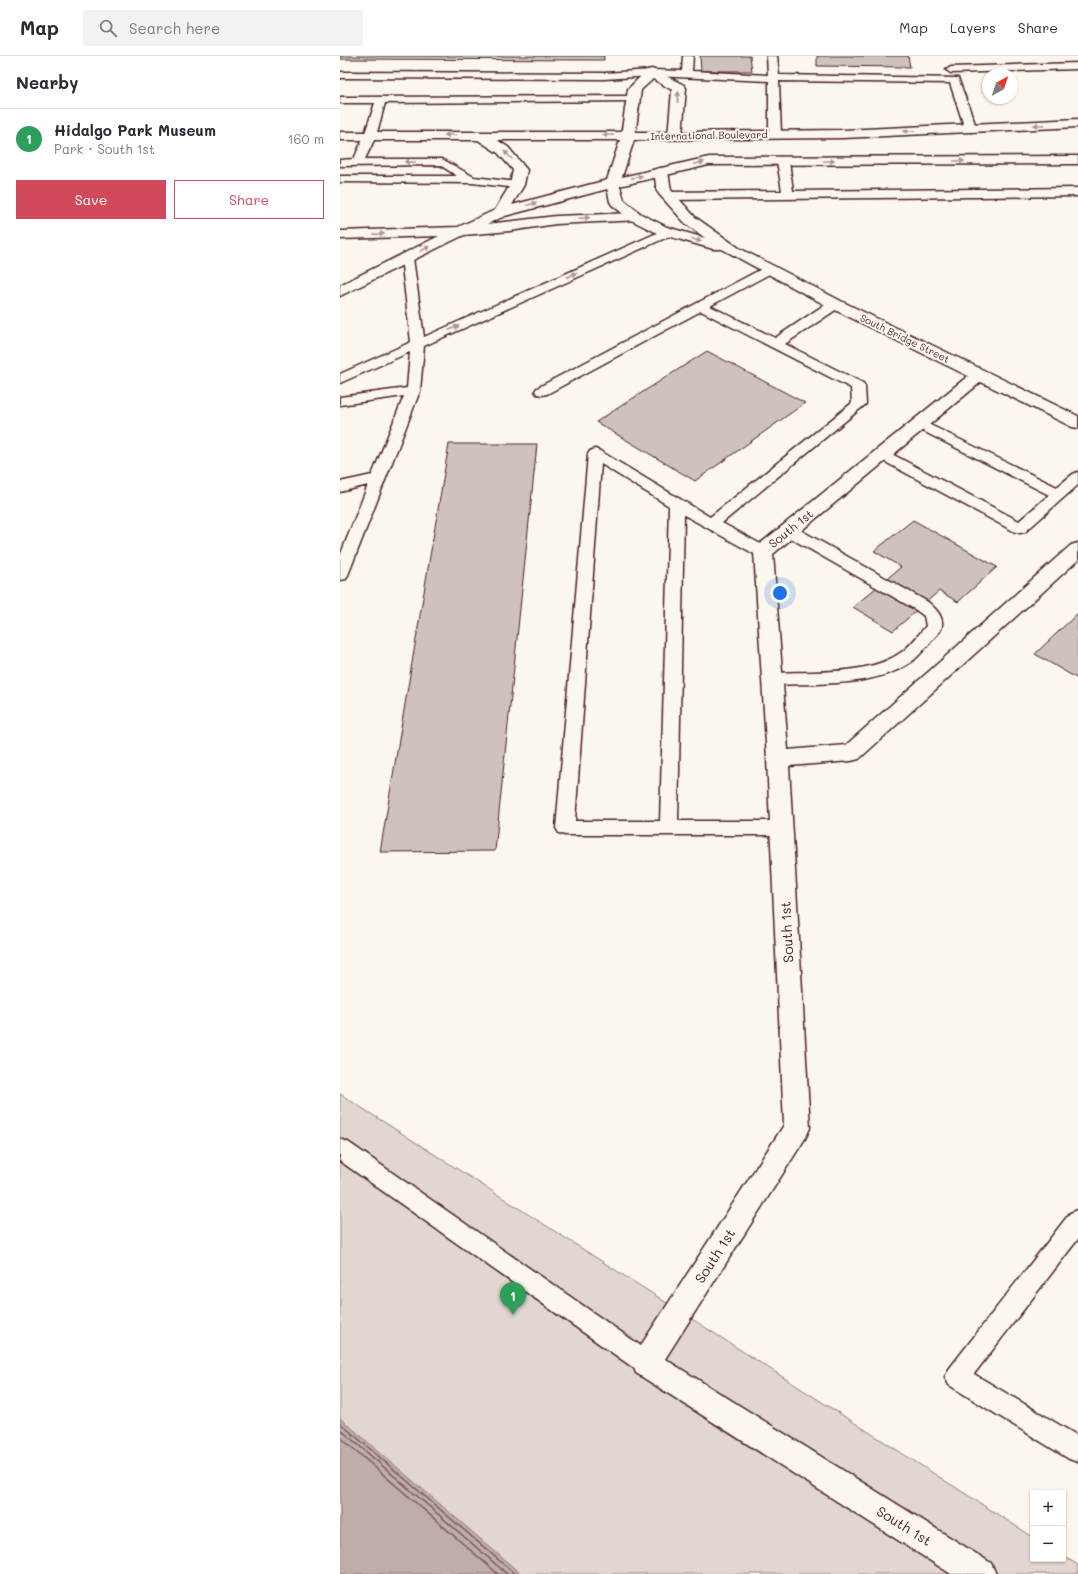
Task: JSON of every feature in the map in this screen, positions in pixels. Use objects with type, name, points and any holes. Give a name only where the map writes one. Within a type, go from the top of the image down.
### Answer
[{"type":"street","points":[[613,183],[628,136],[635,89],[651,67],[679,88],[675,136],[661,172]]},
{"type":"street","name":"International Boulevard","points":[[340,136],[675,136],[971,129],[1078,124]]},
{"type":"street","points":[[479,135],[503,150],[520,170],[517,185],[500,212]]},
{"type":"street","points":[[340,291],[500,212],[613,183],[709,161],[1078,160]]},
{"type":"street","name":"South Bridge Street","points":[[661,172],[664,191],[690,220],[734,251],[835,304],[1078,423]]},
{"type":"street","name":"South Bridge Street","points":[[613,183],[617,202],[636,217],[668,232],[734,251]]},
{"type":"street","points":[[340,236],[461,231],[510,227],[556,220],[636,217]]},
{"type":"street","name":"South 1st","points":[[980,375],[763,552],[778,759],[797,1128],[646,1363],[980,1574]]},
{"type":"street","points":[[778,759],[851,753],[1078,549]]},
{"type":"lane","points":[[687,74],[688,56]]},
{"type":"lane","points":[[772,56],[775,134]]},
{"type":"lane","points":[[340,100],[381,100],[607,87],[651,67],[687,74],[774,78],[1078,66]]},
{"type":"lane","points":[[951,71],[971,129]]},
{"type":"lane","points":[[340,76],[607,87],[634,99]]},
{"type":"lane","points":[[340,163],[359,158],[370,136],[381,100]]},
{"type":"lane","points":[[340,155],[359,158],[442,162],[472,180]]},
{"type":"lane","points":[[783,161],[788,195]]},
{"type":"lane","points":[[340,179],[472,180],[517,185]]},
{"type":"lane","points":[[668,196],[1078,192]]},
{"type":"lane","points":[[340,379],[668,232]]},
{"type":"lane","points":[[340,575],[413,391],[418,344],[407,258]]},
{"type":"lane","points":[[542,391],[769,269]]},
{"type":"lane","points":[[776,344],[835,304]]},
{"type":"lane","points":[[701,306],[858,386],[858,404],[711,524]]},
{"type":"lane","points":[[340,401],[413,391]]},
{"type":"lane","points":[[920,424],[1058,494]]},
{"type":"lane","points":[[763,552],[711,524],[595,454],[565,828],[782,828]]},
{"type":"lane","points":[[883,454],[1020,528],[1078,477]]},
{"type":"lane","points":[[340,487],[379,478]]},
{"type":"lane","points":[[669,828],[677,503]]},
{"type":"lane","points":[[772,679],[849,676],[883,670],[909,655],[934,627],[932,614],[922,606],[790,531]]},
{"type":"lane","points":[[340,1149],[646,1363]]},
{"type":"lane","points":[[1078,1220],[957,1377],[1078,1450]]},
{"type":"shaded area","points":[[340,1094],[1030,1535],[1030,1562],[1066,1562],[1066,1558],[1078,1565],[1078,1574],[340,1574]]},
{"type":"water","points":[[340,1418],[521,1574],[340,1574]]},
{"type":"building","points":[[340,56],[604,56],[604,60],[340,59]]},
{"type":"building","points":[[700,56],[750,56],[752,71],[701,71]]},
{"type":"building","points":[[817,56],[908,56],[910,67],[817,66]]},
{"type":"building","points":[[707,351],[805,403],[695,481],[596,422]]},
{"type":"building","points":[[449,444],[537,444],[495,851],[380,852]]},
{"type":"building","points":[[913,520],[997,567],[958,602],[939,591],[893,631],[853,607],[901,567],[874,551]]},
{"type":"building","points":[[1078,613],[1078,679],[1035,654]]},
{"type":"place","name":"Hidalgo Park Museum","points":[[513,1315]]}]
